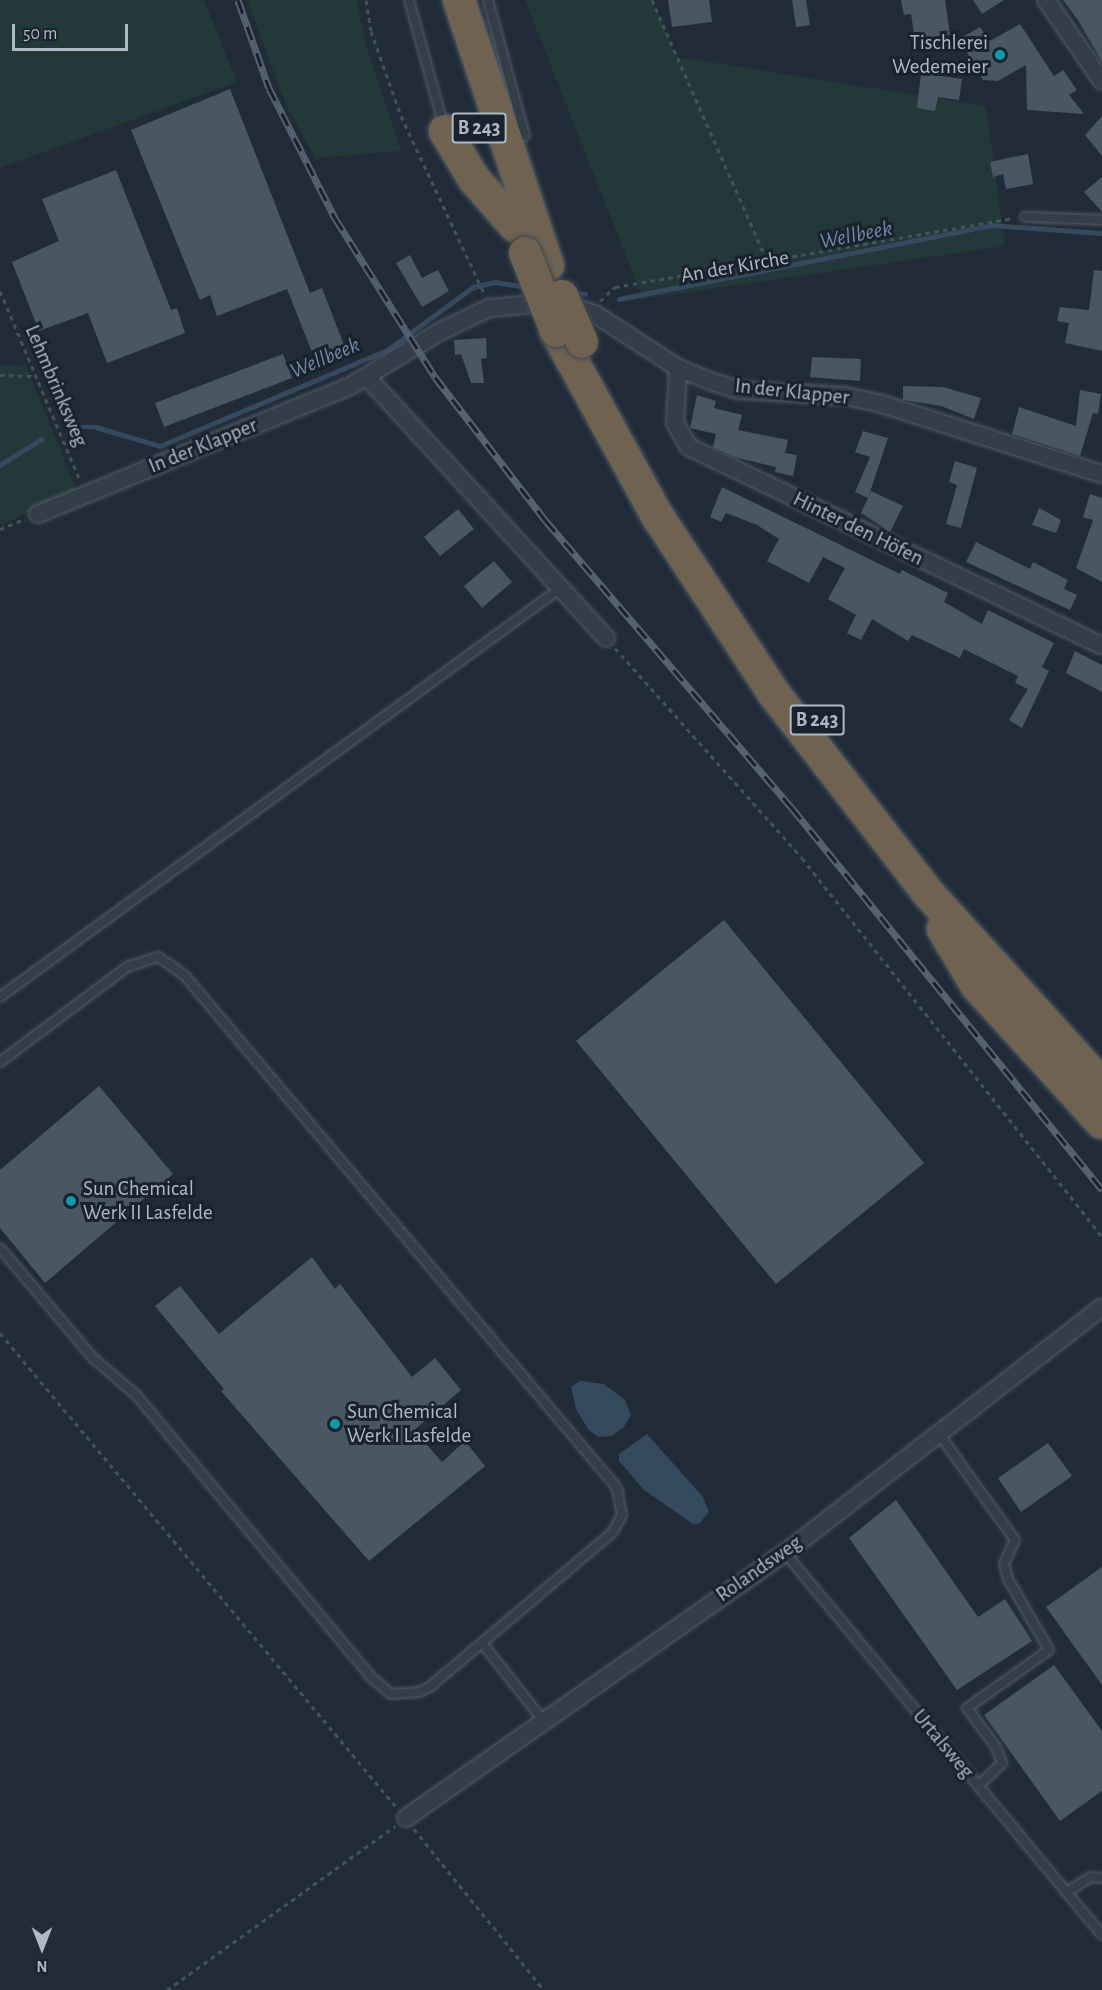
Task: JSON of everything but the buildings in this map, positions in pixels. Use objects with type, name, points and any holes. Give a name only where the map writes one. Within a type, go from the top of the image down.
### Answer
[{"type":"highway","name":"B 243","points":[[439,0],[469,99],[530,239],[569,337],[658,517],[718,610],[858,807],[928,893],[1102,1085]]},
{"type":"highway","name":"B 243","points":[[459,0],[530,239]]},
{"type":"highway","points":[[445,131],[474,179],[530,239]]},
{"type":"highway","points":[[525,136],[530,239]]},
{"type":"highway","name":"B 243","points":[[569,337],[732,599],[866,789],[926,864],[1102,1062]]},
{"type":"highway","points":[[928,893],[948,941],[977,986],[1102,1123]]},
{"type":"street","points":[[1046,0],[1102,81]]},
{"type":"street","name":"In der Klapper","points":[[38,514],[367,377],[439,332],[489,308],[560,302],[594,314],[678,368],[738,390],[845,396],[879,403],[1102,474]]},
{"type":"street","name":"Hinter den Höfen","points":[[678,368],[675,423],[689,447],[1102,646]]},
{"type":"street","points":[[367,377],[562,587],[606,638]]},
{"type":"street","name":"Rolandsweg","points":[[406,1818],[542,1719],[785,1552],[1102,1307]]},
{"type":"lane","points":[[409,0],[445,131]]},
{"type":"lane","points":[[488,0],[525,136]]},
{"type":"lane","points":[[1025,217],[1102,220]]},
{"type":"lane","points":[[0,997],[562,587]]},
{"type":"lane","points":[[0,1062],[127,967],[158,957],[172,966],[185,976],[617,1488],[622,1515],[613,1532],[482,1643],[419,1692],[405,1695],[385,1688],[136,1395],[93,1358],[0,1248]]},
{"type":"lane","points":[[939,1434],[1016,1540],[1004,1564],[1008,1579],[1049,1650],[967,1708],[996,1747],[1002,1763],[978,1786]]},
{"type":"lane","name":"Urtalsweg","points":[[785,1552],[1102,1935]]},
{"type":"lane","points":[[482,1643],[542,1719]]},
{"type":"lane","points":[[1067,1892],[1091,1877],[1102,1878]]},
{"type":"path","points":[[366,0],[371,31],[401,116],[484,293]]},
{"type":"path","points":[[652,0],[768,262]]},
{"type":"path","name":"An der Kirche","points":[[594,314],[602,298],[615,287],[768,262],[989,221],[1025,217]]},
{"type":"path","name":"Lehmbrinksweg","points":[[0,291],[85,493]]},
{"type":"path","points":[[0,375],[36,376]]},
{"type":"path","points":[[0,530],[38,514]]},
{"type":"path","points":[[606,638],[802,858],[1102,1236]]},
{"type":"path","points":[[0,1333],[406,1818],[432,1856],[544,1990]]},
{"type":"path","points":[[167,1990],[406,1818]]},
{"type":"green space","points":[[0,0],[204,0],[237,82],[0,168]]},
{"type":"green space","points":[[247,0],[357,0],[365,44],[401,151],[315,158],[286,105]]},
{"type":"green space","points":[[525,0],[652,0],[677,57],[986,106],[1005,246],[643,299]]},
{"type":"green space","points":[[0,365],[26,366],[76,489],[0,526]]},
{"type":"water","points":[[580,1381],[604,1384],[625,1400],[631,1415],[623,1428],[611,1436],[598,1437],[588,1429],[576,1409],[571,1387]]},
{"type":"water","points":[[647,1434],[703,1497],[709,1512],[700,1523],[693,1524],[644,1490],[619,1461],[619,1454]]},
{"type":"waterway","name":"Wellbeek","points":[[619,299],[992,225],[1102,233]]},
{"type":"waterway","name":"Wellbeek","points":[[69,427],[96,427],[160,446],[387,350],[473,287],[495,282],[526,287]]},
{"type":"waterway","name":"Wellbeek","points":[[573,293],[585,294]]},
{"type":"waterway","name":"Wellbeek","points":[[0,465],[42,439]]},
{"type":"railway","points":[[238,0],[269,88],[335,218],[435,377],[546,521],[792,808],[1102,1190]]},
{"type":"place","name":"Tischlerei Wedemeier","points":[[1000,55]]},
{"type":"place","name":"Sun Chemical Werk II Lasfelde","points":[[71,1201]]},
{"type":"place","name":"Sun Chemical Werk I Lasfelde","points":[[335,1424]]}]
